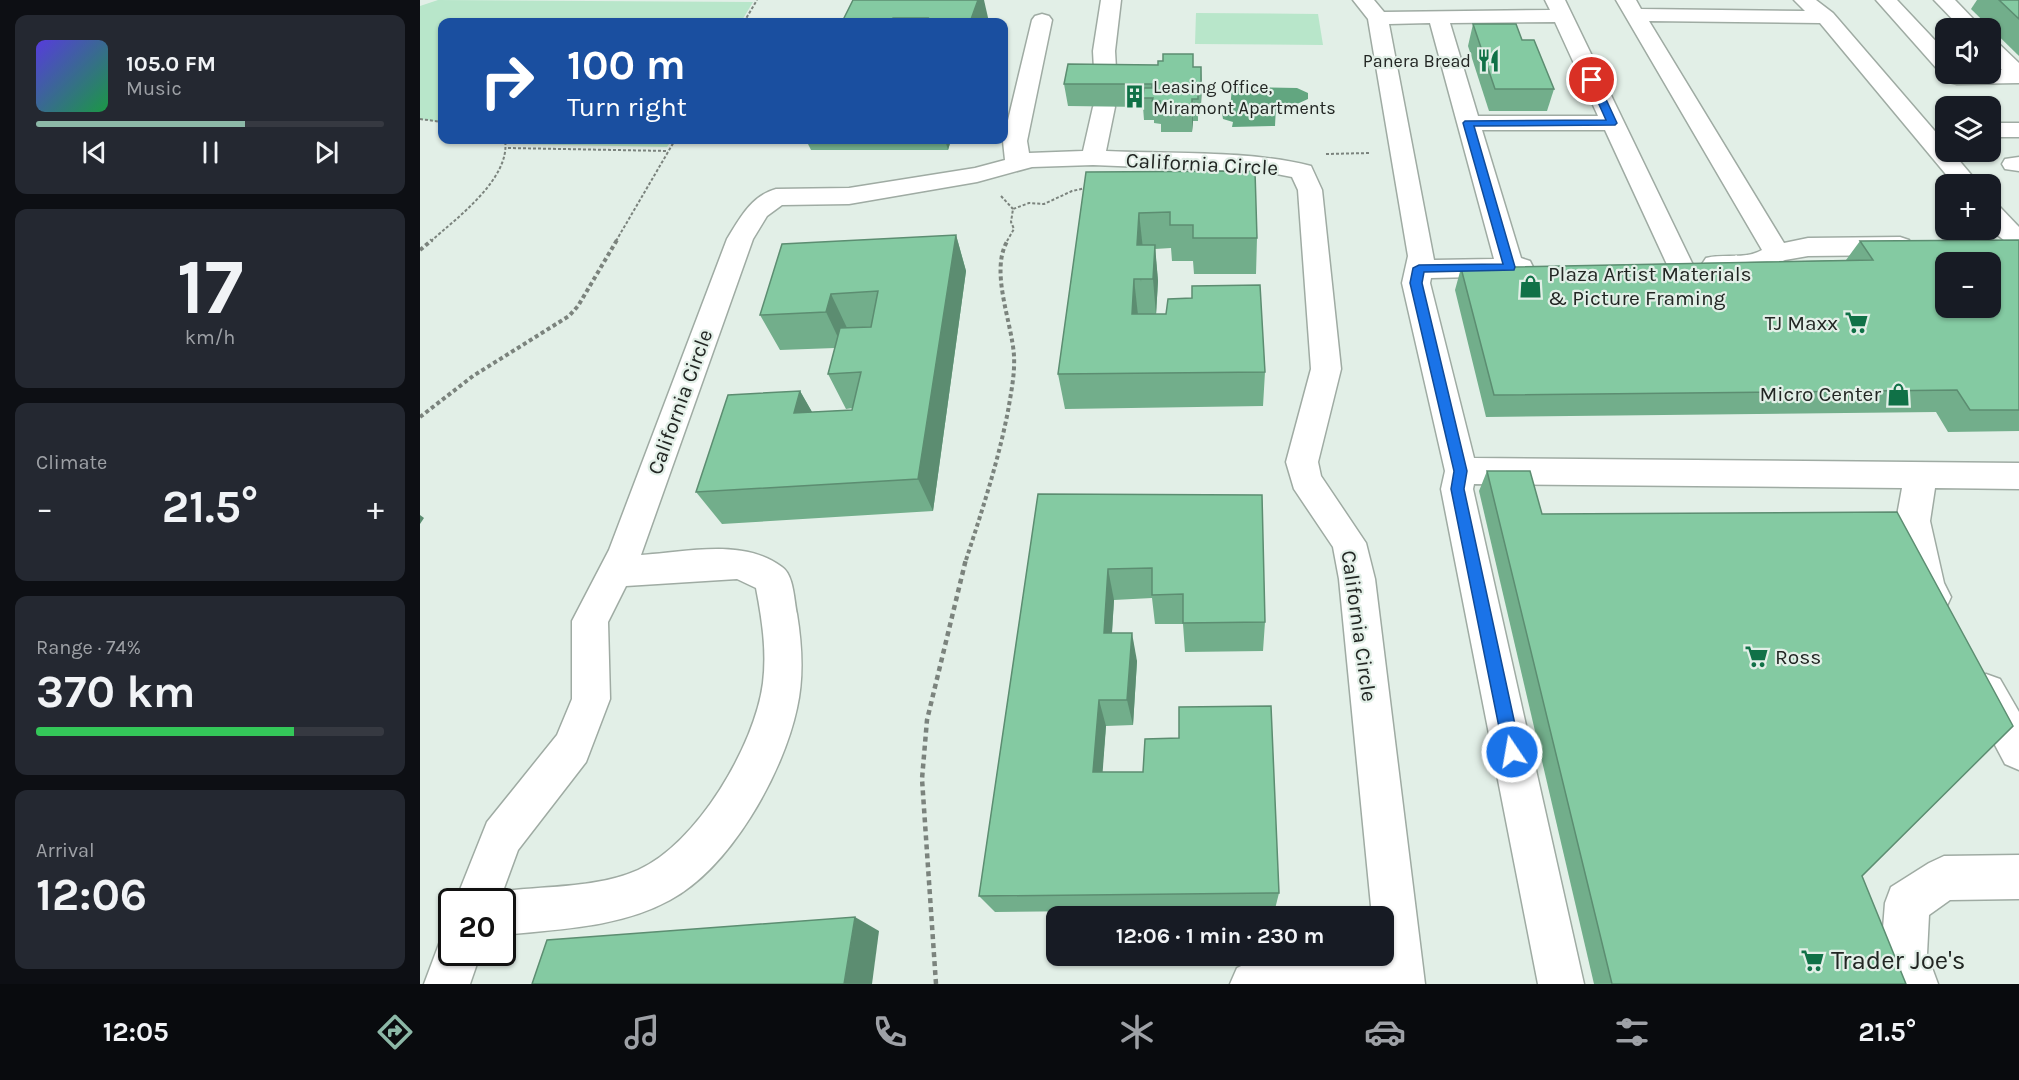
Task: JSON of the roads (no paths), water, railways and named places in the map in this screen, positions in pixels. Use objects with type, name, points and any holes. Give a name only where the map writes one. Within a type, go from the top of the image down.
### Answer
[{"type":"street","name":"California Circle","points":[[1094,172],[1105,97],[1104,51],[1110,0]]},
{"type":"street","points":[[1804,0],[1826,17],[1959,174]]},
{"type":"street","points":[[1886,0],[1935,53]]},
{"type":"street","points":[[1944,0],[1962,18]]},
{"type":"street","points":[[1630,7],[1826,17]]},
{"type":"street","points":[[1630,7],[1777,253]]},
{"type":"street","points":[[1561,984],[1457,489],[1461,471],[1416,283],[1421,256],[1370,9],[1438,17],[1558,8],[1612,123],[1669,265],[1758,264],[1777,253],[1808,247],[1922,245]]},
{"type":"street","points":[[1438,17],[1510,267]]},
{"type":"street","points":[[1017,164],[1015,141],[1042,20]]},
{"type":"street","points":[[2001,57],[2019,75]]},
{"type":"street","points":[[2001,76],[2019,75]]},
{"type":"street","points":[[1468,123],[1612,123]]},
{"type":"street","points":[[2001,130],[2019,130]]},
{"type":"street","name":"California Circle","points":[[482,888],[502,837],[572,748],[591,699],[590,621],[625,553],[740,239],[757,211],[776,197],[849,196],[977,175],[1031,160],[1094,172],[1266,165],[1302,171],[1310,190],[1326,369],[1302,462],[1306,480],[1349,543],[1357,579],[1402,980]]},
{"type":"street","points":[[2001,224],[2019,239]]},
{"type":"street","points":[[1987,245],[2019,245]]},
{"type":"street","points":[[1419,268],[1545,267]]},
{"type":"street","points":[[1461,471],[2019,476]]},
{"type":"street","points":[[1921,476],[1913,521],[1927,586],[1950,627]]},
{"type":"street","points":[[516,911],[617,899],[655,884],[683,867],[733,807],[760,758],[775,722],[782,683],[782,630],[772,579],[756,570],[736,564],[615,572]]},
{"type":"street","points":[[1973,668],[2019,750]]},
{"type":"street","points":[[1915,984],[1904,954],[1908,903],[1944,878],[2019,877]]},
{"type":"street","points":[[447,984],[453,966]]},
{"type":"street","points":[[1253,984],[1262,979],[1402,980]]},
{"type":"place","name":"Panera Bread","points":[[1489,61]]},
{"type":"place","name":"Leasing Office, Miramont Apartments","points":[[1135,97]]},
{"type":"place","name":"Plaza Artist Materials & Picture Framing","points":[[1530,286]]},
{"type":"place","name":"TJ Maxx","points":[[1856,323]]},
{"type":"place","name":"Micro Center","points":[[1899,394]]},
{"type":"place","name":"Ross","points":[[1757,657]]},
{"type":"place","name":"Trader Joe's","points":[[1813,960]]}]
